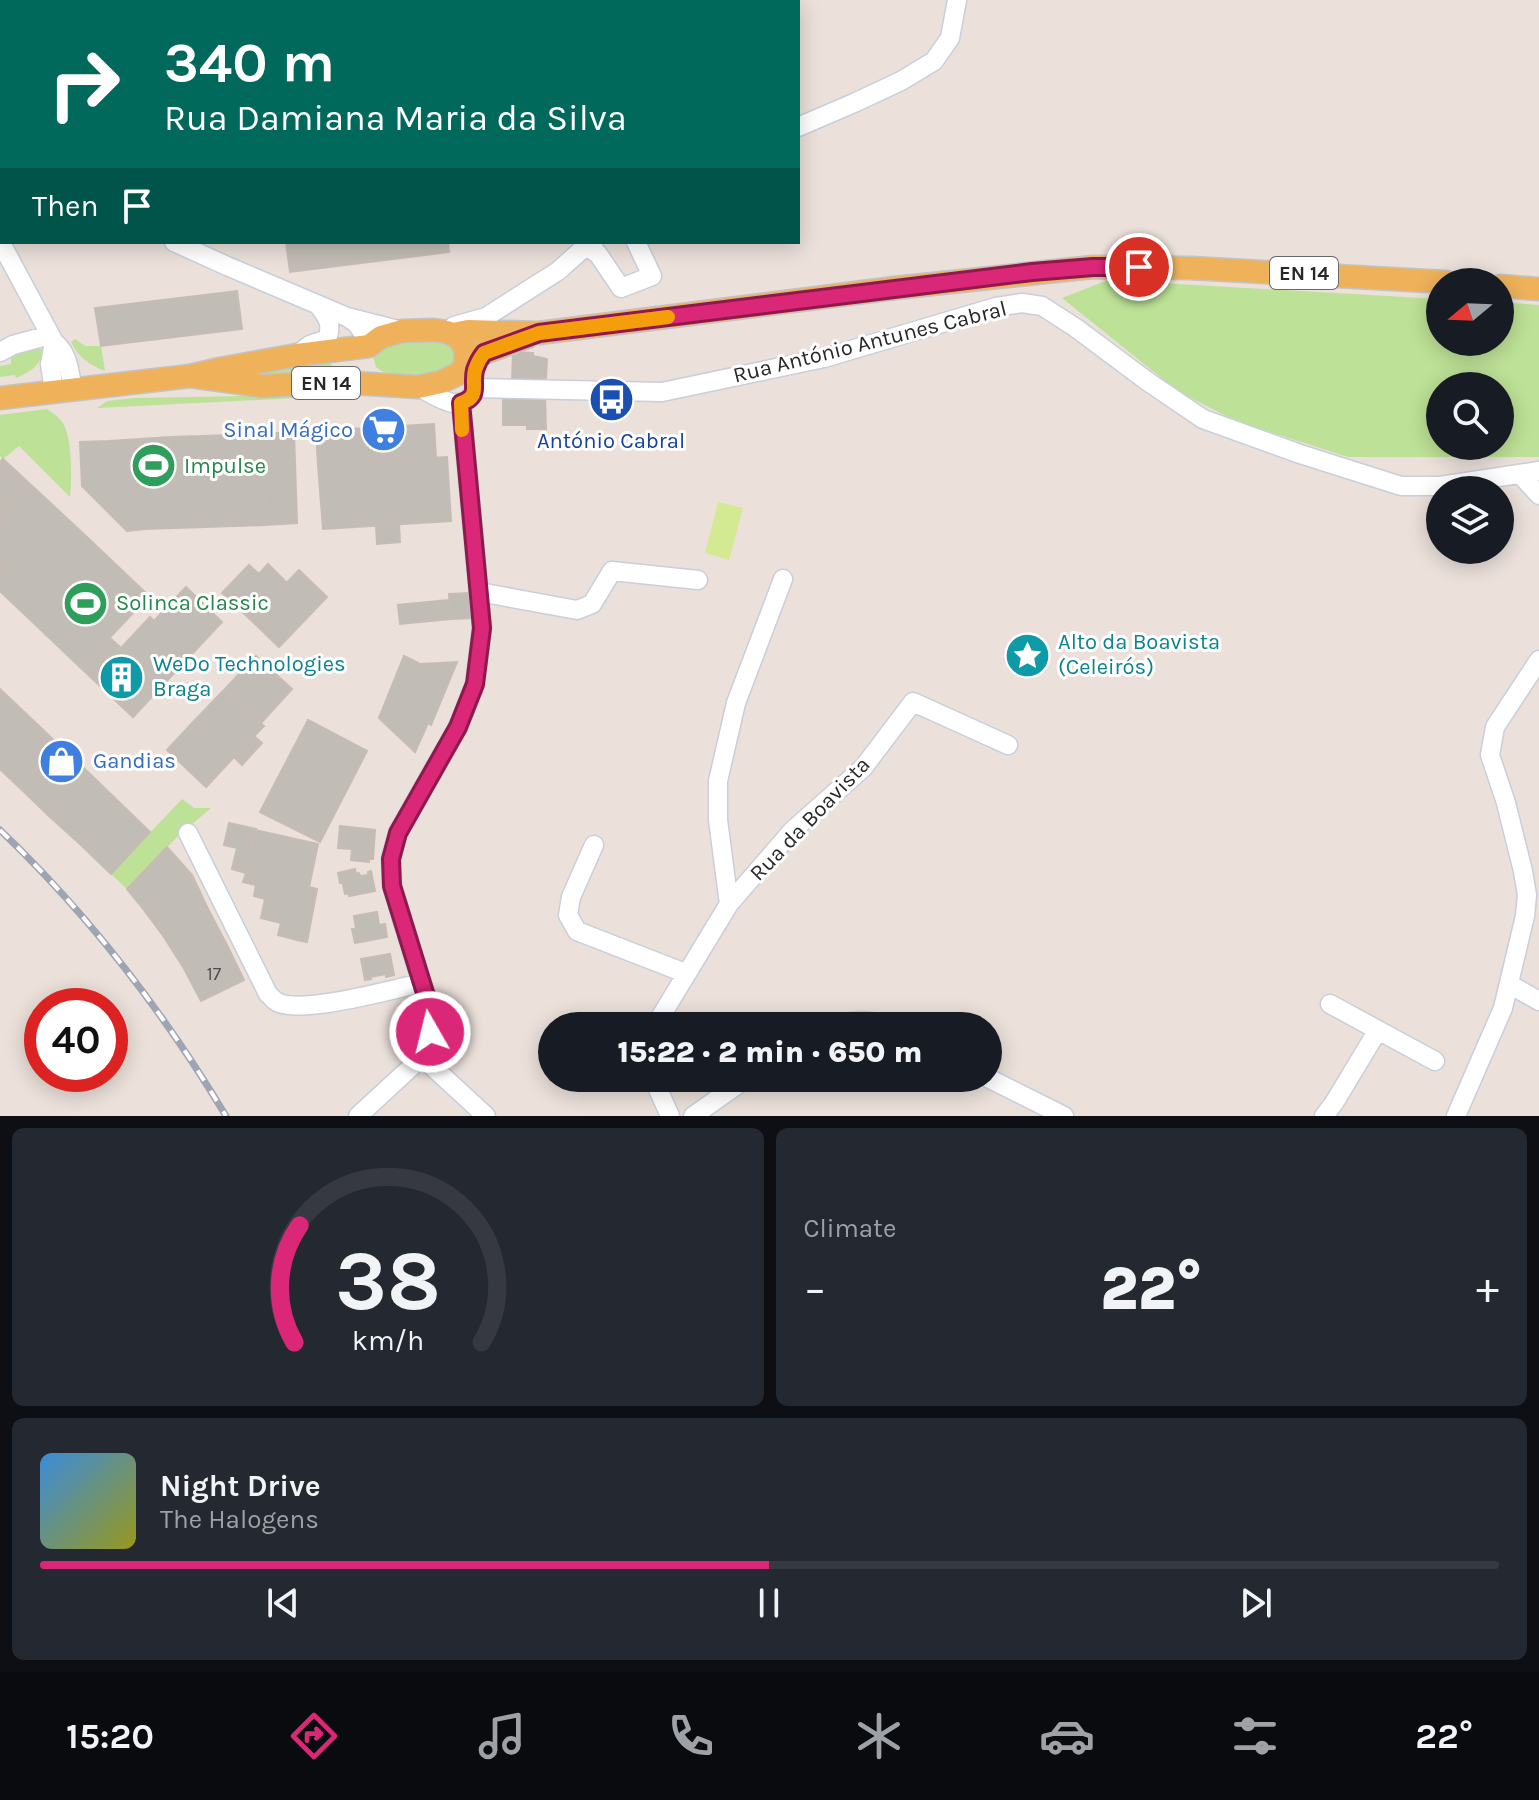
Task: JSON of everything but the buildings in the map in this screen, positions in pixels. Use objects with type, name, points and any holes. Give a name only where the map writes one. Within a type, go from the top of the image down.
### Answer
[{"type":"main road","name":"EN 14","points":[[391,385],[370,375],[365,356],[370,346],[381,337],[402,331],[505,330],[539,333],[1093,267],[1162,267],[1426,281]]},
{"type":"main road","points":[[1514,287],[1539,289]]},
{"type":"main road","points":[[447,332],[463,342],[473,367]]},
{"type":"main road","name":"EN 14","points":[[190,376],[262,386],[337,382],[418,387],[453,378],[462,370],[539,333]]},
{"type":"main road","name":"EN 14","points":[[0,398],[190,376],[297,355],[370,346]]},
{"type":"street","points":[[800,126],[901,81],[934,61],[950,38],[957,0]]},
{"type":"street","points":[[1,244],[52,338],[66,356],[64,390]]},
{"type":"street","points":[[178,244],[347,317],[402,331]]},
{"type":"street","points":[[447,332],[486,317],[519,297],[558,271],[588,244]]},
{"type":"street","points":[[590,244],[621,288],[652,276],[637,244]]},
{"type":"street","points":[[418,387],[452,403],[461,403],[472,397],[473,367],[505,330],[519,297]]},
{"type":"street","points":[[297,355],[310,345],[327,339],[331,330],[329,321],[316,303]]},
{"type":"street","name":"Rua António Antunes Cabral","points":[[473,367],[662,392],[824,358],[996,307],[1022,303],[1042,306],[1203,419],[1300,454],[1401,486],[1440,486],[1530,473]]},
{"type":"street","points":[[347,317],[357,324],[370,346]]},
{"type":"street","points":[[0,352],[13,345],[52,338]]},
{"type":"street","points":[[358,1116],[422,1057],[430,1032],[430,1009],[392,886],[391,859],[398,833],[458,727],[475,684],[482,628],[461,403]]},
{"type":"street","points":[[1530,473],[1539,495]]},
{"type":"street","points":[[479,592],[577,610],[592,604],[612,571],[698,580]]},
{"type":"street","points":[[729,904],[718,820],[718,781],[736,703],[783,579]]},
{"type":"street","points":[[1456,1116],[1503,1008],[1525,916],[1527,895],[1506,803],[1490,755],[1495,727],[1539,660]]},
{"type":"street","name":"Rua da Boavista","points":[[663,1012],[729,904],[793,830],[863,768],[913,702],[1008,745]]},
{"type":"street","points":[[188,833],[268,994],[277,1002],[315,1006],[422,983]]},
{"type":"street","points":[[594,845],[569,906],[568,915],[577,931],[685,973]]},
{"type":"street","points":[[1509,984],[1539,1001]]},
{"type":"street","points":[[1330,1004],[1435,1061]]},
{"type":"street","points":[[1324,1116],[1378,1030]]},
{"type":"street","points":[[422,1057],[486,1116]]},
{"type":"street","points":[[1002,1085],[1064,1116]]},
{"type":"street","points":[[659,1092],[670,1116]]},
{"type":"street","points":[[693,1116],[727,1092]]},
{"type":"green space","points":[[1108,280],[1426,298],[1426,356],[1514,356],[1514,303],[1539,305],[1539,457],[1514,457],[1514,372],[1426,372],[1426,457],[1348,457],[1236,421],[1179,392],[1062,298]]},
{"type":"green space","points":[[75,339],[85,346],[101,346],[105,371],[81,356],[71,342]]},
{"type":"green space","points":[[428,339],[453,347],[455,361],[449,368],[438,373],[410,376],[384,372],[376,367],[373,357],[384,347],[398,342]]},
{"type":"green space","points":[[38,346],[42,350],[41,356],[34,368],[16,378],[15,375],[0,377],[0,366],[11,364],[11,357]]},
{"type":"green space","points":[[331,362],[332,375],[234,377],[236,374]]},
{"type":"green space","points":[[357,394],[97,408],[107,401],[134,398]]},
{"type":"green space","points":[[47,409],[61,421],[67,434],[71,462],[70,497],[19,446],[3,459],[0,456],[0,415]]},
{"type":"green space","points":[[718,502],[743,508],[729,560],[705,553]]},
{"type":"green space","points":[[182,799],[194,808],[211,808],[177,837],[127,889],[111,874]]},
{"type":"railway","points":[[0,830],[64,896],[123,966],[177,1039],[226,1116]]},
{"type":"slow traffic","points":[[462,430],[461,403],[472,397],[474,374],[484,353],[539,333],[668,317]]},
{"type":"place","name":"António Cabral","points":[[611,400]]},
{"type":"place","name":"Sinal Mágico","points":[[384,430]]},
{"type":"place","name":"Impulse","points":[[153,466]]},
{"type":"place","name":"Solinca Classic","points":[[85,603]]},
{"type":"place","name":"Alto da Boavista (Celeirós)","points":[[1027,655]]},
{"type":"place","name":"WeDo Technologies Braga","points":[[122,677]]},
{"type":"place","name":"Gandias","points":[[62,761]]},
{"type":"route","points":[[430,1032],[430,1009],[392,886],[391,859],[398,833],[458,727],[475,684],[482,628],[461,403],[472,397],[474,374],[484,353],[539,333],[1032,272],[1139,267]]}]
